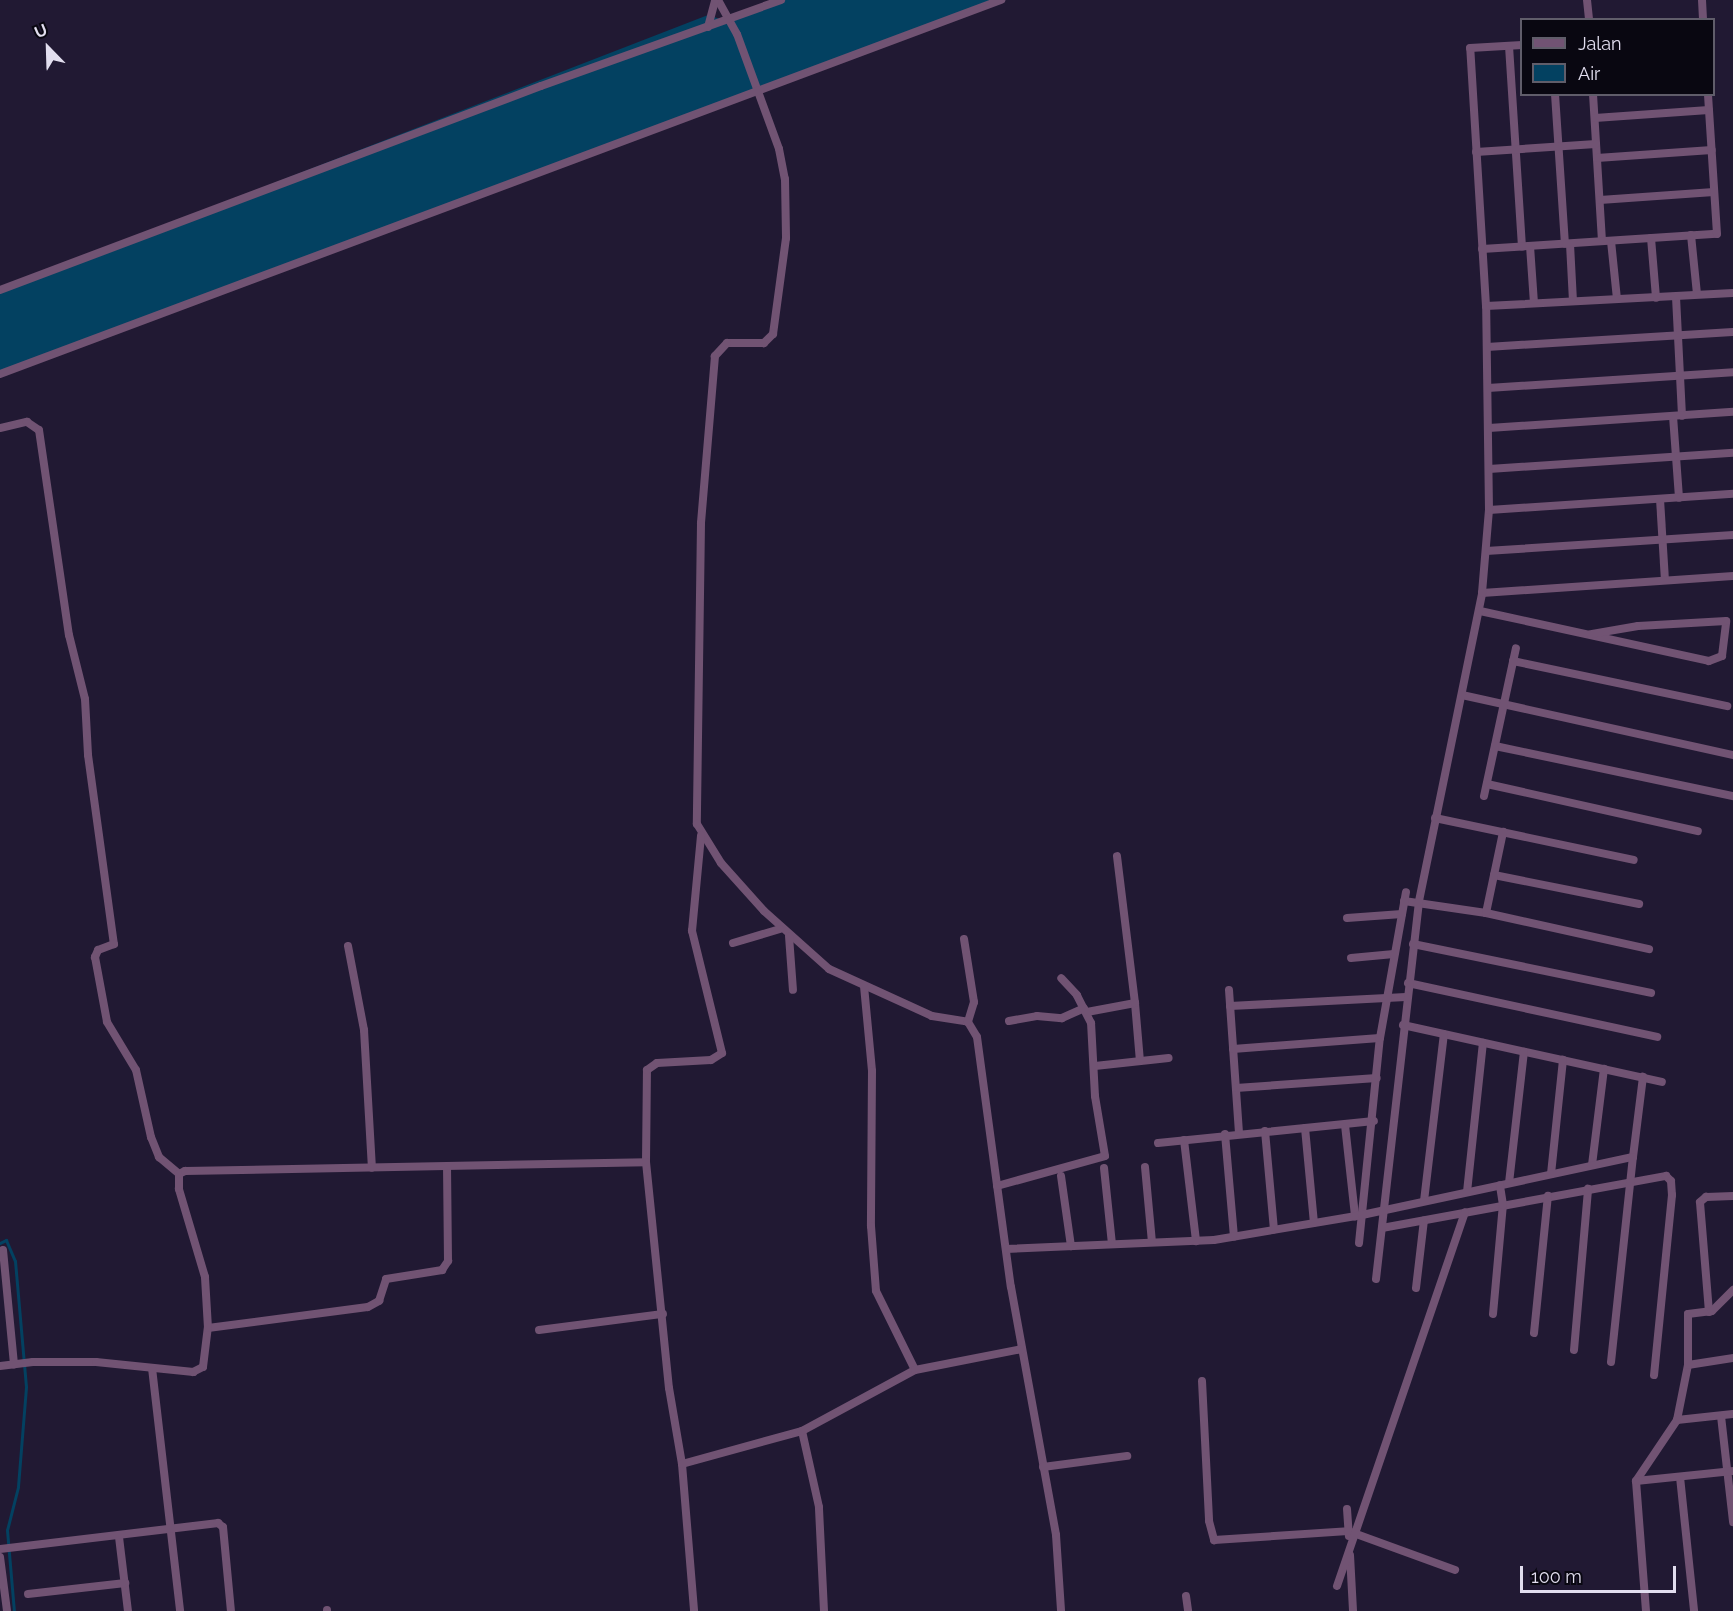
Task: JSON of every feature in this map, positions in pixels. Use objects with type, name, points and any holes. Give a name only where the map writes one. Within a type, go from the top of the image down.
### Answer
[{"type":"street","points":[[694,1611],[682,1464],[669,1388],[646,1162],[648,1070],[657,1063],[711,1060],[722,1053],[692,931],[701,835],[695,768],[701,523],[716,356],[727,342],[764,344],[773,334],[786,238],[783,162],[737,34],[726,21],[716,0]]},
{"type":"street","points":[[708,27],[716,0]]},
{"type":"street","points":[[0,290],[520,93],[781,0]]},
{"type":"street","points":[[0,374],[758,88],[844,61],[1001,0]]},
{"type":"street","points":[[1587,0],[1589,18]]},
{"type":"street","points":[[1702,0],[1703,18]]},
{"type":"street","points":[[1376,1279],[1406,997],[1419,902],[1480,611],[1486,551],[1489,510],[1489,429],[1486,306],[1470,48],[1520,45]]},
{"type":"street","points":[[1509,46],[1516,149],[1534,303]]},
{"type":"street","points":[[1555,96],[1573,301]]},
{"type":"street","points":[[1593,96],[1600,200],[1617,299]]},
{"type":"street","points":[[1482,249],[1717,234],[1708,96]]},
{"type":"street","points":[[1595,118],[1709,110]]},
{"type":"street","points":[[1476,152],[1596,144]]},
{"type":"street","points":[[1597,158],[1712,150]]},
{"type":"street","points":[[1600,200],[1714,192]]},
{"type":"street","points":[[1691,236],[1697,294]]},
{"type":"street","points":[[1651,238],[1656,298]]},
{"type":"street","points":[[1486,306],[1733,292]]},
{"type":"street","points":[[1676,297],[1682,416]]},
{"type":"street","points":[[1487,347],[1733,332]]},
{"type":"street","points":[[1488,388],[1733,372]]},
{"type":"street","points":[[1489,429],[1733,412]]},
{"type":"street","points":[[1672,416],[1679,498]]},
{"type":"street","points":[[0,428],[27,422],[39,430],[69,635],[85,699],[88,755],[114,944],[98,950],[95,957],[105,1011],[115,1038],[136,1070],[151,1137],[159,1157],[178,1174],[646,1162]]},
{"type":"street","points":[[1489,469],[1733,453]]},
{"type":"street","points":[[1489,510],[1733,494]]},
{"type":"street","points":[[1660,499],[1665,580]]},
{"type":"street","points":[[1486,551],[1733,535]]},
{"type":"street","points":[[1482,593],[1733,576]]},
{"type":"street","points":[[1480,611],[1709,661],[1722,656],[1726,621],[1638,626],[1591,634]]},
{"type":"street","points":[[1484,796],[1516,648]]},
{"type":"street","points":[[1513,661],[1727,706]]},
{"type":"street","points":[[1462,695],[1733,755]]},
{"type":"street","points":[[1495,746],[1733,796]]},
{"type":"street","points":[[1487,784],[1698,831]]},
{"type":"street","points":[[1435,818],[1634,860]]},
{"type":"street","points":[[1486,913],[1503,832]]},
{"type":"street","points":[[701,835],[780,929],[830,969],[932,1016],[968,1022]]},
{"type":"street","points":[[1118,856],[1140,1061]]},
{"type":"street","points":[[1494,875],[1639,904]]},
{"type":"street","points":[[1358,1215],[1374,1121],[1380,1038],[1386,997],[1405,897],[1419,902],[1486,913],[1649,950]]},
{"type":"street","points":[[1347,918],[1402,914]]},
{"type":"street","points":[[733,943],[780,929]]},
{"type":"street","points":[[789,936],[793,990]]},
{"type":"street","points":[[964,939],[974,1002],[968,1022],[977,1037],[981,1057],[1006,1249],[1056,1535],[1062,1611]]},
{"type":"street","points":[[1413,944],[1651,993]]},
{"type":"street","points":[[348,946],[364,1030],[372,1168]]},
{"type":"street","points":[[1351,958],[1394,954]]},
{"type":"street","points":[[997,1186],[1105,1156],[1095,1096],[1094,1038],[1086,1010],[1061,978]]},
{"type":"street","points":[[1408,983],[1657,1037]]},
{"type":"street","points":[[864,986],[872,1071],[871,1226],[876,1291],[915,1370]]},
{"type":"street","points":[[1229,990],[1239,1133]]},
{"type":"street","points":[[1230,1006],[1406,997]]},
{"type":"street","points":[[1009,1021],[1037,1016],[1062,1018],[1086,1010],[1135,1003]]},
{"type":"street","points":[[1403,1025],[1662,1082]]},
{"type":"street","points":[[1424,1201],[1444,1034]]},
{"type":"street","points":[[1233,1048],[1380,1038]]},
{"type":"street","points":[[1467,1192],[1483,1043]]},
{"type":"street","points":[[1509,1183],[1524,1052]]},
{"type":"street","points":[[1095,1065],[1169,1058]]},
{"type":"street","points":[[1551,1174],[1563,1060]]},
{"type":"street","points":[[1592,1165],[1604,1069]]},
{"type":"street","points":[[1611,1362],[1643,1077]]},
{"type":"street","points":[[1236,1089],[1377,1078]]},
{"type":"street","points":[[1158,1143],[1225,1134],[1374,1121]]},
{"type":"street","points":[[1345,1125],[1358,1215],[1359,1242]]},
{"type":"street","points":[[1305,1128],[1314,1223]]},
{"type":"street","points":[[1265,1131],[1274,1230]]},
{"type":"street","points":[[1225,1134],[1234,1237]]},
{"type":"street","points":[[1184,1140],[1196,1241]]},
{"type":"street","points":[[1006,1249],[1196,1241],[1234,1237],[1385,1210],[1633,1157]]},
{"type":"street","points":[[208,1328],[368,1307],[379,1301],[386,1279],[442,1270],[448,1261],[447,1167]]},
{"type":"street","points":[[1145,1167],[1152,1242]]},
{"type":"street","points":[[1104,1168],[1112,1244]]},
{"type":"street","points":[[0,1366],[27,1363],[96,1362],[193,1372],[203,1367],[208,1328],[205,1277],[178,1189],[178,1174]]},
{"type":"street","points":[[1061,1176],[1071,1246]]},
{"type":"street","points":[[1382,1228],[1666,1176],[1671,1181],[1654,1375]]},
{"type":"street","points":[[1492,1314],[1503,1205],[1500,1185]]},
{"type":"street","points":[[1574,1350],[1588,1189]]},
{"type":"street","points":[[1709,1312],[1700,1202],[1706,1197],[1733,1196]]},
{"type":"street","points":[[1534,1333],[1548,1197]]},
{"type":"street","points":[[1337,1586],[1465,1212]]},
{"type":"street","points":[[1416,1288],[1424,1220]]},
{"type":"street","points":[[3,1250],[4,1312],[16,1364]]},
{"type":"street","points":[[1646,1611],[1636,1481],[1677,1420],[1688,1365],[1688,1314],[1709,1312],[1733,1290]]},
{"type":"street","points":[[539,1330],[663,1314]]},
{"type":"street","points":[[682,1464],[802,1431],[915,1370],[1022,1349]]},
{"type":"street","points":[[1688,1365],[1733,1358]]},
{"type":"street","points":[[152,1368],[180,1611]]},
{"type":"street","points":[[1202,1381],[1209,1521],[1214,1540],[1348,1531],[1455,1570]]},
{"type":"street","points":[[1677,1420],[1733,1414]]},
{"type":"street","points":[[1721,1416],[1730,1472],[1733,1522]]},
{"type":"street","points":[[802,1431],[819,1508],[824,1611]]},
{"type":"street","points":[[1043,1467],[1127,1456]]},
{"type":"street","points":[[1636,1481],[1730,1472]]},
{"type":"street","points":[[1680,1476],[1694,1611]]},
{"type":"street","points":[[1347,1509],[1353,1611]]},
{"type":"street","points":[[7,1611],[1,1552],[12,1548],[222,1524],[231,1611]]},
{"type":"street","points":[[119,1537],[128,1611]]},
{"type":"street","points":[[28,1594],[125,1582]]},
{"type":"street","points":[[1186,1596],[1188,1611]]},
{"type":"water","points":[[781,0],[999,0],[0,372],[0,289],[708,15],[726,21]]},
{"type":"waterway","points":[[0,1243],[6,1240],[15,1261],[26,1387],[18,1487],[7,1530],[14,1611]]}]
